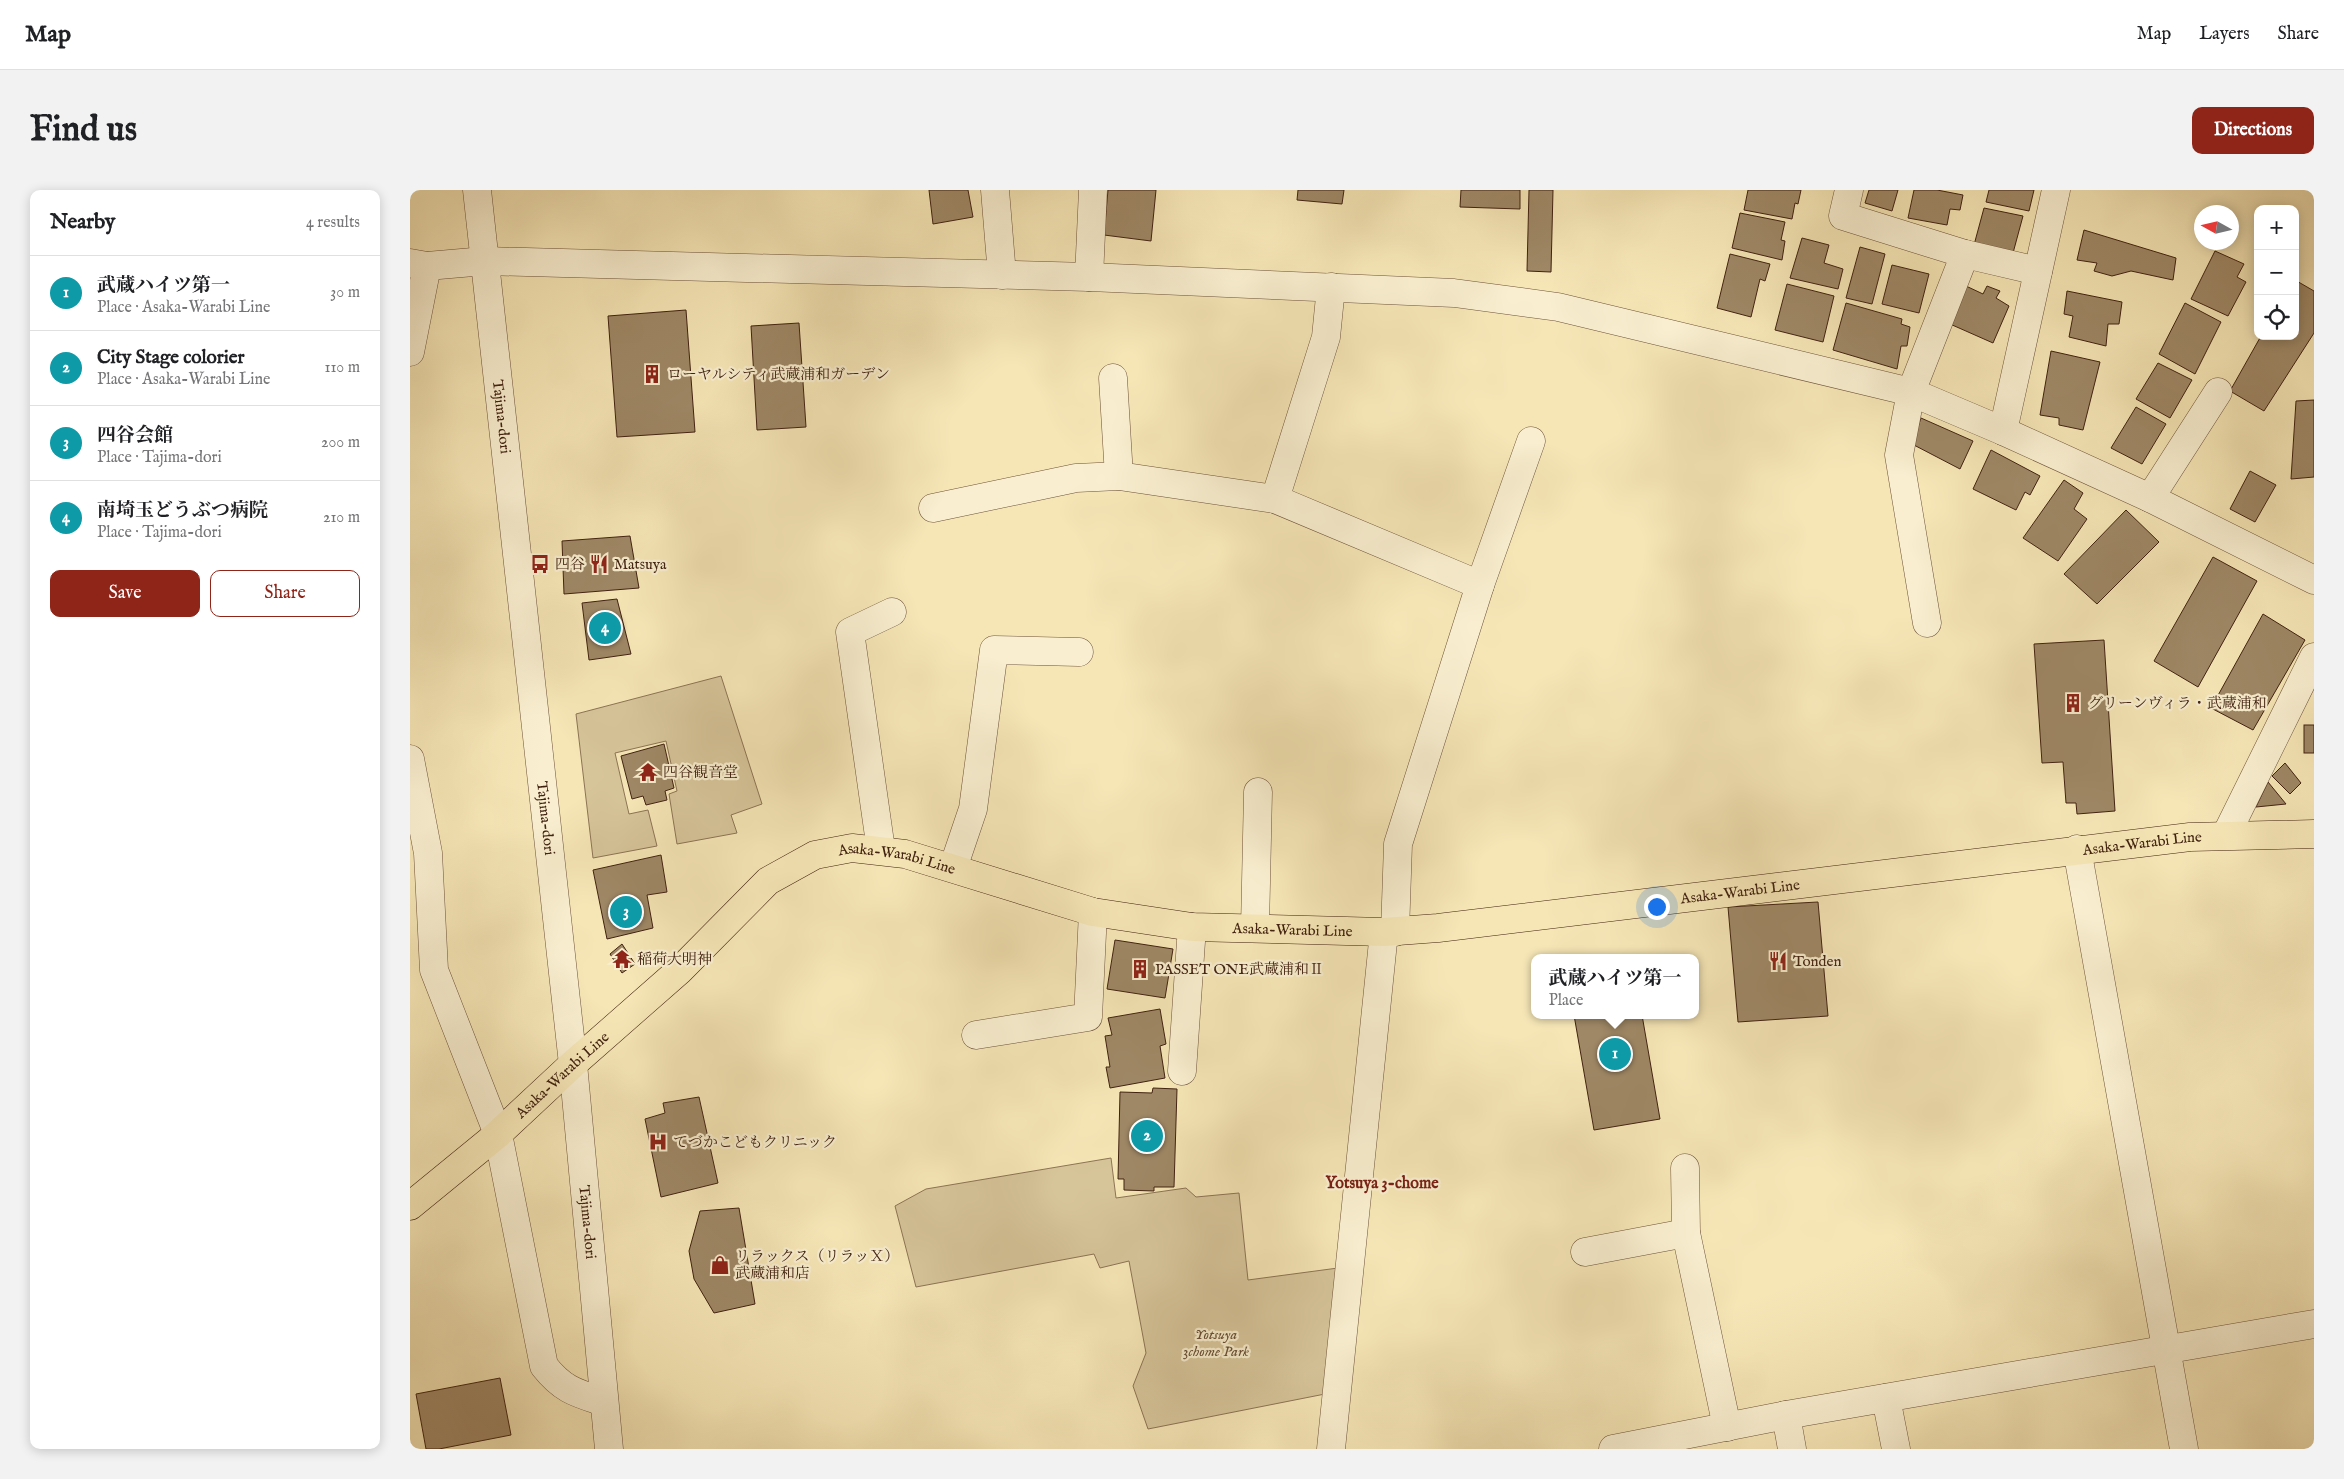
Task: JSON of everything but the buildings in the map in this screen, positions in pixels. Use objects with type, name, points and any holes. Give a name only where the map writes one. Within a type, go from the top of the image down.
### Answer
[{"type":"main road","name":"Asaka-Warabi Line","points":[[410,1206],[498,1134],[573,1064],[680,970],[768,881],[815,855],[852,848],[881,850],[952,868],[1094,912],[1192,927],[1389,932],[2077,849],[2226,835],[2314,834]]},
{"type":"street","name":"Tajima-dori","points":[[477,190],[573,1064],[609,1449]]},
{"type":"street","points":[[995,190],[1002,274]]},
{"type":"street","points":[[1089,277],[1093,190]]},
{"type":"street","points":[[1849,190],[1843,216],[1965,254],[2038,271]]},
{"type":"street","points":[[2003,430],[2056,190]]},
{"type":"street","points":[[1927,623],[1899,455],[1911,392],[1965,254]]},
{"type":"street","points":[[410,352],[418,264],[485,261],[1002,274],[1454,293],[1558,307],[1911,392],[2003,430],[2150,498],[2314,580]]},
{"type":"street","points":[[1275,498],[1326,337],[1331,287]]},
{"type":"street","points":[[1113,378],[1119,476]]},
{"type":"street","points":[[2150,498],[2218,392]]},
{"type":"street","points":[[1331,1449],[1398,844],[1480,585],[1531,441]]},
{"type":"street","points":[[933,508],[1076,478],[1119,476],[1275,498],[1480,585]]},
{"type":"street","points":[[881,850],[850,632],[892,612]]},
{"type":"street","points":[[952,868],[972,809],[994,650],[1080,652]]},
{"type":"street","points":[[2226,835],[2314,657]]},
{"type":"street","points":[[410,759],[428,854],[434,970],[498,1134],[544,1366],[557,1382],[576,1393],[604,1402]]},
{"type":"street","points":[[1255,928],[1258,792]]},
{"type":"street","points":[[2077,849],[2184,1449]]},
{"type":"street","points":[[976,1035],[1088,1017],[1094,912]]},
{"type":"street","points":[[1182,1071],[1192,927]]},
{"type":"street","points":[[1685,1168],[1686,1233],[1727,1427]]},
{"type":"street","points":[[1585,1252],[1686,1233]]},
{"type":"street","points":[[1613,1449],[1691,1441],[1727,1427],[1786,1415],[2314,1324]]},
{"type":"street","points":[[1886,1398],[1896,1449]]},
{"type":"street","points":[[1786,1415],[1792,1449]]},
{"type":"green space","points":[[721,676],[762,804],[731,815],[737,833],[677,844],[669,794],[677,791],[666,741],[615,753],[629,814],[648,810],[657,846],[593,858],[576,714]]},
{"type":"green space","name":"Yotsuya 3chome Park","points":[[1111,1158],[1116,1198],[1186,1188],[1196,1197],[1239,1193],[1248,1280],[1338,1268],[1325,1394],[1148,1429],[1133,1386],[1146,1353],[1129,1261],[1100,1268],[1094,1254],[916,1287],[895,1206],[926,1189]]},
{"type":"place","name":"ローヤルシティ武蔵浦和ガーデン","points":[[652,374]]},
{"type":"place","name":"四谷","points":[[540,564]]},
{"type":"place","name":"Matsuya","points":[[599,564]]},
{"type":"place","name":"南埼玉どうぶつ病院","points":[[605,628]]},
{"type":"place","name":"グリーンヴィラ・武蔵浦和","points":[[2073,703]]},
{"type":"place","name":"四谷観音堂","points":[[648,772]]},
{"type":"place","name":"四谷会館","points":[[626,912]]},
{"type":"place","name":"稲荷大明神","points":[[622,959]]},
{"type":"place","name":"Tonden","points":[[1778,961]]},
{"type":"place","name":"PASSET ONE武蔵浦和Ⅱ","points":[[1140,969]]},
{"type":"place","name":"武蔵ハイツ第一","points":[[1615,1054]]},
{"type":"place","name":"City Stage colorier","points":[[1147,1136]]},
{"type":"place","name":"てづかこどもクリニック","points":[[658,1142]]},
{"type":"place","name":"リラックス（リラッＸ） 武蔵浦和店","points":[[720,1265]]},
{"type":"district","name":"Yotsuya 3-chome","points":[[1382,1184]]}]
